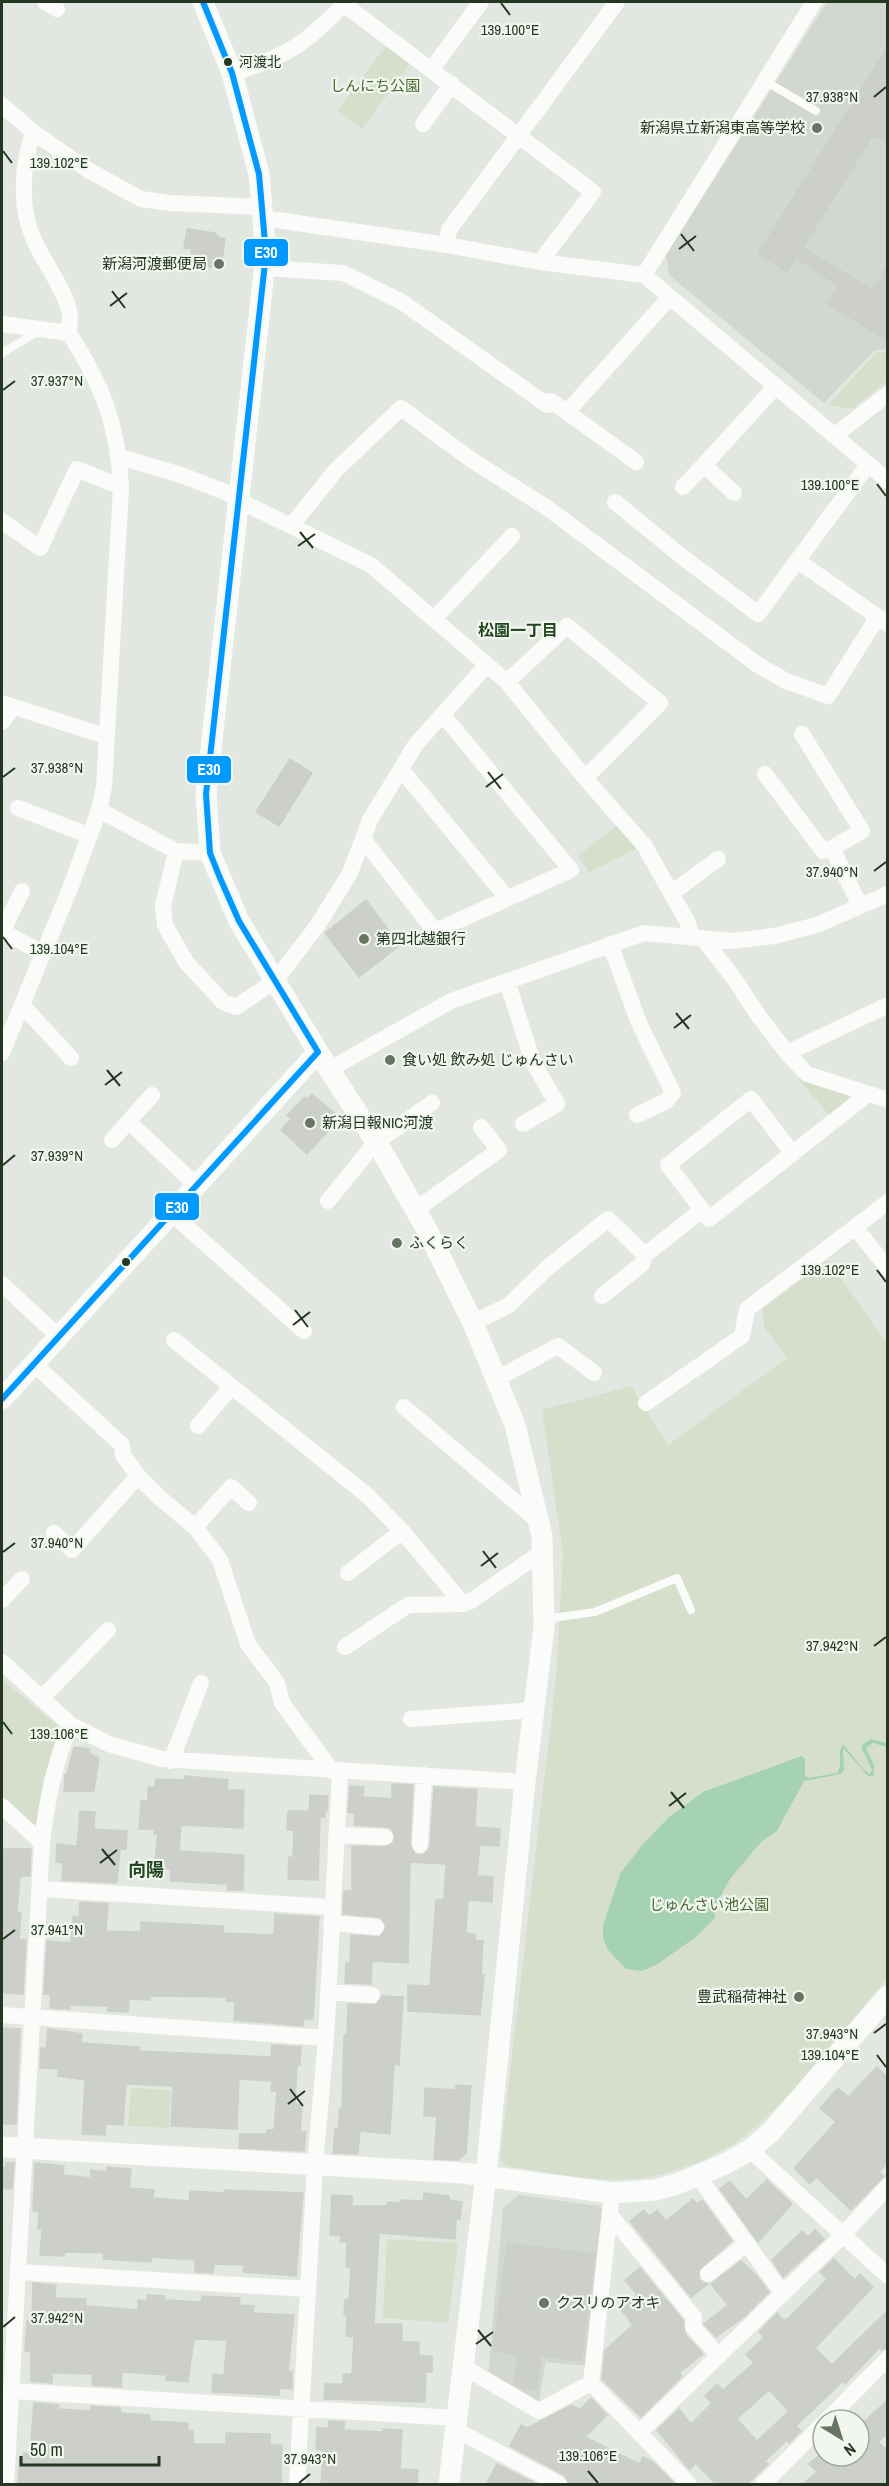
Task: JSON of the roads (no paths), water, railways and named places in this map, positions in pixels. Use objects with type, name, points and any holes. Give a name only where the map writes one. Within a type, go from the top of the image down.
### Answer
[{"type":"street","points":[[203,2],[232,72],[259,174],[266,268],[206,794],[210,853],[239,921],[415,1210],[473,1323],[514,1425],[539,1522],[542,1552],[544,1619],[525,1782],[486,2176],[449,2484]]},
{"type":"street","points":[[447,245],[449,230],[518,133],[617,2]]},
{"type":"street","points":[[644,275],[814,2]]},
{"type":"street","points":[[232,72],[265,63],[298,46],[321,28],[343,3],[518,133],[593,192],[540,262]]},
{"type":"street","points":[[431,70],[472,5]]},
{"type":"street","points":[[423,124],[452,84]]},
{"type":"street","points":[[2,105],[33,132],[87,170],[141,199],[262,213],[540,262],[644,275],[867,466],[888,481]]},
{"type":"street","points":[[2,1053],[71,886],[99,810],[104,787],[105,736],[121,487],[120,458],[105,399],[93,372],[69,333],[69,309],[33,238],[23,190],[29,144],[33,132]]},
{"type":"street","points":[[266,268],[344,273],[402,302],[547,405],[550,401],[636,462]]},
{"type":"street","points":[[567,412],[670,297]]},
{"type":"street","points":[[2,324],[69,333]]},
{"type":"street","points":[[683,487],[776,386]]},
{"type":"street","points":[[834,436],[888,394]]},
{"type":"street","points":[[291,526],[336,470],[401,408],[482,467],[546,507],[758,665],[786,681],[828,696],[882,621],[798,561]]},
{"type":"street","points":[[120,458],[181,476],[238,498],[371,565],[507,682],[585,778],[644,845],[698,939],[787,1053],[807,1074],[888,1100]]},
{"type":"street","points":[[704,465],[734,493]]},
{"type":"street","points":[[615,502],[758,614],[867,466]]},
{"type":"street","points":[[2,521],[40,548],[77,469],[121,487]]},
{"type":"street","points":[[434,619],[512,536]]},
{"type":"street","points":[[507,682],[567,626],[660,703],[585,778]]},
{"type":"street","points":[[176,851],[163,906],[165,925],[186,962],[223,1002],[236,1007],[275,981],[317,926],[350,873],[370,820],[416,744],[486,666]]},
{"type":"street","points":[[2,722],[7,705],[105,736]]},
{"type":"street","points":[[363,839],[435,931],[571,870],[443,715]]},
{"type":"street","points":[[765,774],[823,851],[862,831],[802,735]]},
{"type":"street","points":[[401,769],[507,898]]},
{"type":"street","points":[[18,808],[88,836]]},
{"type":"street","points":[[99,810],[176,851],[210,853]]},
{"type":"street","points":[[832,848],[860,906]]},
{"type":"street","points":[[672,892],[718,859]]},
{"type":"street","points":[[22,891],[2,931],[42,953]]},
{"type":"street","points":[[2,1399],[196,1185],[324,1061],[451,1001],[644,933],[732,941],[774,936],[817,925],[888,894]]},
{"type":"street","points":[[610,944],[639,1023],[673,1093],[666,1101],[637,1115]]},
{"type":"street","points":[[507,981],[533,1062],[557,1104],[523,1124]]},
{"type":"street","points":[[22,1005],[71,1058]]},
{"type":"street","points":[[787,1053],[888,1005]]},
{"type":"street","points":[[793,1154],[751,1099],[668,1166],[709,1219],[793,1154],[868,1094]]},
{"type":"street","points":[[112,1140],[152,1095]]},
{"type":"street","points":[[328,1201],[375,1143],[432,1103]]},
{"type":"street","points":[[129,1122],[196,1185]]},
{"type":"street","points":[[415,1210],[499,1150],[481,1127]]},
{"type":"street","points":[[646,1403],[742,1336],[747,1309],[888,1202]]},
{"type":"street","points":[[602,1296],[642,1264],[645,1255],[702,1210]]},
{"type":"street","points":[[171,1213],[304,1331]]},
{"type":"street","points":[[473,1323],[509,1305],[546,1269],[608,1219],[645,1255]]},
{"type":"street","points":[[855,1227],[888,1269]]},
{"type":"street","points":[[2,1284],[58,1336]]},
{"type":"street","points":[[174,1340],[368,1496],[402,1531],[463,1604]]},
{"type":"street","points":[[496,1379],[558,1346],[594,1373]]},
{"type":"street","points":[[34,1364],[122,1445],[123,1455],[138,1476],[195,1527],[220,1560],[248,1644],[277,1683],[282,1703],[336,1771],[336,1835],[326,2038],[315,2166],[297,2484]]},
{"type":"street","points":[[198,1426],[231,1387]]},
{"type":"street","points":[[404,1407],[539,1522]]},
{"type":"street","points":[[54,1533],[72,1550],[138,1476]]},
{"type":"street","points":[[195,1527],[231,1487],[249,1503]]},
{"type":"street","points":[[348,1574],[402,1531]]},
{"type":"street","points":[[345,1647],[408,1605],[463,1604],[471,1601],[542,1552]]},
{"type":"street","points":[[2,1600],[22,1579]]},
{"type":"street","points":[[41,1699],[108,1630]]},
{"type":"street","points":[[2,1662],[71,1725],[109,1744],[171,1761],[525,1782]]},
{"type":"street","points":[[171,1761],[201,1683]]},
{"type":"street","points":[[411,1719],[534,1710]]},
{"type":"street","points":[[6,2484],[42,1843],[47,1800],[62,1744],[71,1725]]},
{"type":"street","points":[[420,1845],[424,1775]]},
{"type":"street","points":[[2,1806],[42,1843]]},
{"type":"street","points":[[336,1835],[385,1837]]},
{"type":"street","points":[[41,1889],[331,1915],[376,1926]]},
{"type":"street","points":[[328,1992],[372,1995]]},
{"type":"street","points":[[2,2147],[486,2176],[612,2193],[655,2190],[698,2176],[750,2150],[771,2132],[888,1996]]},
{"type":"street","points":[[2,2015],[326,2038]]},
{"type":"street","points":[[750,2150],[888,2276]]},
{"type":"street","points":[[698,2176],[783,2294]]},
{"type":"street","points":[[640,2432],[843,2235],[888,2186]]},
{"type":"street","points":[[591,2383],[612,2193]]},
{"type":"street","points":[[611,2216],[694,2317],[693,2327],[719,2356]]},
{"type":"street","points":[[708,2274],[747,2243]]},
{"type":"street","points":[[19,2272],[308,2289]]},
{"type":"street","points":[[839,2408],[888,2358]]},
{"type":"street","points":[[462,2366],[538,2411],[591,2383]]},
{"type":"street","points":[[591,2383],[689,2484]]},
{"type":"street","points":[[12,2391],[301,2410],[456,2424],[559,2484]]},
{"type":"street","points":[[764,2484],[811,2436]]},
{"type":"lane","points":[[765,81],[816,111]]},
{"type":"lane","points":[[2,353],[42,329]]},
{"type":"lane","points":[[544,1619],[595,1612],[676,1578],[691,1610]]},
{"type":"place","name":"河渡北","points":[[228,62]]},
{"type":"place","name":"新潟県立新潟東高等学校","points":[[817,128]]},
{"type":"place","name":"新潟河渡郵便局","points":[[219,264]]},
{"type":"place","name":"第四北越銀行","points":[[364,939]]},
{"type":"place","name":"食い処 飲み処 じゅんさい","points":[[390,1060]]},
{"type":"place","name":"新潟日報NIC河渡","points":[[310,1123]]},
{"type":"place","name":"ふくらく","points":[[397,1243]]},
{"type":"place","name":"豊武稲荷神社","points":[[799,1997]]},
{"type":"place","name":"クスリのアオキ","points":[[544,2303]]},
{"type":"district","name":"松園一丁目","points":[[518,630]]},
{"type":"district","name":"向陽","points":[[146,1870]]},
{"type":"park label","name":"しんにち公園","points":[[375,86]]},
{"type":"park label","name":"じゅんさい池公園","points":[[709,1905]]}]
